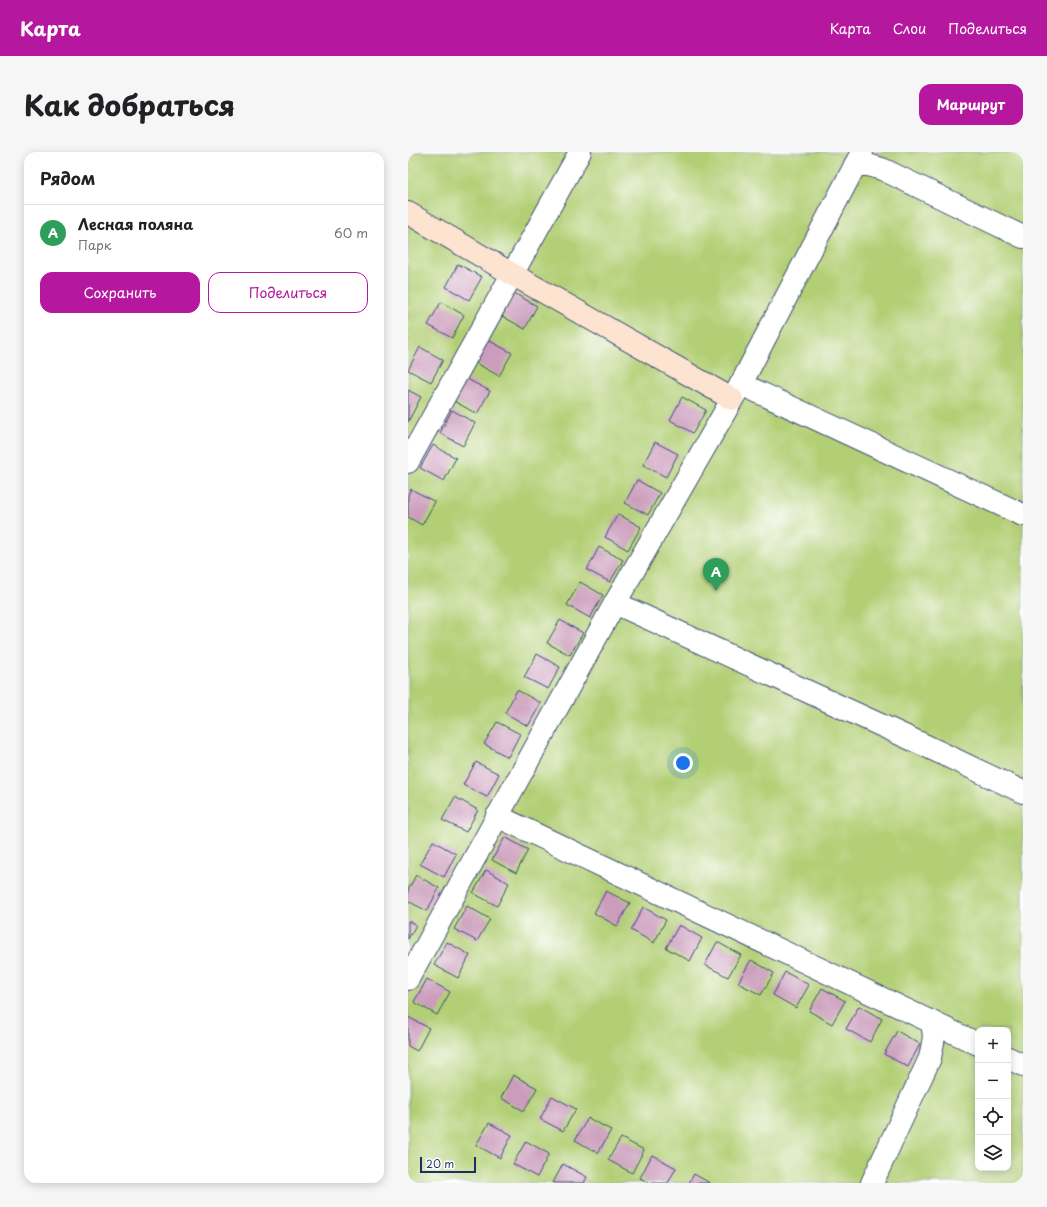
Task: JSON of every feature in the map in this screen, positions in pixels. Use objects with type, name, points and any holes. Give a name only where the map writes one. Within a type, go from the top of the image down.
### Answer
[{"type":"street","points":[[408,462],[580,152]]},
{"type":"street","points":[[408,979],[615,603],[736,392],[859,158],[868,165],[882,168],[1023,238]]},
{"type":"street","points":[[408,213],[512,274],[736,392],[1023,515]]},
{"type":"street","points":[[615,603],[1023,792]]},
{"type":"street","points":[[497,816],[975,1043]]},
{"type":"street","points":[[872,1183],[930,1058],[934,1036],[932,1022]]},
{"type":"street","points":[[1011,1059],[1023,1065]]},
{"type":"green space","points":[[408,152],[1023,152],[1023,1183],[408,1183]]},
{"type":"building","points":[[458,264],[482,277],[469,300],[446,287]]},
{"type":"building","points":[[514,293],[537,306],[525,329],[502,316]]},
{"type":"building","points":[[441,302],[464,315],[452,338],[428,325]]},
{"type":"building","points":[[488,340],[512,353],[499,376],[476,363]]},
{"type":"building","points":[[420,347],[443,360],[431,382],[408,370]]},
{"type":"building","points":[[467,379],[490,391],[477,414],[454,401]]},
{"type":"building","points":[[408,390],[421,397],[408,422]]},
{"type":"building","points":[[682,397],[706,410],[693,433],[670,420]]},
{"type":"building","points":[[452,410],[475,423],[463,446],[440,433]]},
{"type":"building","points":[[655,442],[678,454],[666,477],[643,465]]},
{"type":"building","points":[[433,445],[456,458],[444,481],[420,468]]},
{"type":"building","points":[[637,480],[660,493],[648,515],[625,503]]},
{"type":"building","points":[[411,489],[435,502],[422,525],[408,517],[408,495]]},
{"type":"building","points":[[618,514],[641,527],[628,550],[605,537]]},
{"type":"building","points":[[599,547],[623,560],[610,582],[587,570]]},
{"type":"building","points":[[580,582],[603,595],[590,618],[567,605]]},
{"type":"building","points":[[560,620],[583,633],[570,655],[547,643]]},
{"type":"building","points":[[537,654],[560,667],[548,689],[524,677]]},
{"type":"building","points":[[517,690],[541,703],[528,726],[505,713]]},
{"type":"building","points":[[497,722],[520,734],[508,757],[484,744]]},
{"type":"building","points":[[476,762],[499,774],[487,797],[463,785]]},
{"type":"building","points":[[455,797],[478,810],[466,832],[442,820]]},
{"type":"building","points":[[505,837],[528,850],[516,873],[492,860]]},
{"type":"building","points":[[433,841],[456,854],[444,877],[420,864]]},
{"type":"building","points":[[486,870],[509,883],[497,906],[473,893]]},
{"type":"building","points":[[416,875],[439,888],[427,911],[408,901],[408,890]]},
{"type":"building","points":[[606,891],[630,903],[617,926],[594,913]]},
{"type":"building","points":[[467,906],[490,919],[477,941],[454,929]]},
{"type":"building","points":[[643,907],[666,920],[654,943],[631,930]]},
{"type":"building","points":[[408,921],[416,925],[408,939]]},
{"type":"building","points":[[679,925],[702,938],[690,961],[666,948]]},
{"type":"building","points":[[447,942],[470,955],[458,978],[434,965]]},
{"type":"building","points":[[717,942],[741,955],[728,977],[705,965]]},
{"type":"building","points":[[751,960],[774,973],[761,995],[738,983]]},
{"type":"building","points":[[785,972],[809,985],[796,1008],[773,995]]},
{"type":"building","points":[[427,979],[450,992],[437,1015],[414,1002]]},
{"type":"building","points":[[822,988],[845,1001],[832,1024],[809,1011]]},
{"type":"building","points":[[859,1006],[882,1019],[870,1042],[846,1029]]},
{"type":"building","points":[[408,1017],[429,1028],[417,1051],[408,1046]]},
{"type":"building","points":[[897,1031],[920,1044],[908,1067],[884,1054]]},
{"type":"building","points":[[513,1075],[537,1088],[524,1111],[501,1098]]},
{"type":"building","points":[[552,1096],[576,1109],[563,1131],[540,1119]]},
{"type":"building","points":[[588,1118],[611,1130],[598,1153],[575,1140]]},
{"type":"building","points":[[489,1123],[512,1135],[500,1158],[476,1145]]},
{"type":"building","points":[[621,1138],[644,1150],[632,1173],[608,1160]]},
{"type":"building","points":[[526,1141],[549,1154],[537,1177],[513,1164]]},
{"type":"building","points":[[652,1155],[676,1168],[668,1183],[649,1183],[640,1178]]},
{"type":"building","points":[[563,1164],[587,1177],[584,1183],[553,1183]]},
{"type":"building","points":[[694,1174],[710,1183],[689,1183]]},
{"type":"place","name":"Лесная поляна","points":[[716,591]]}]
